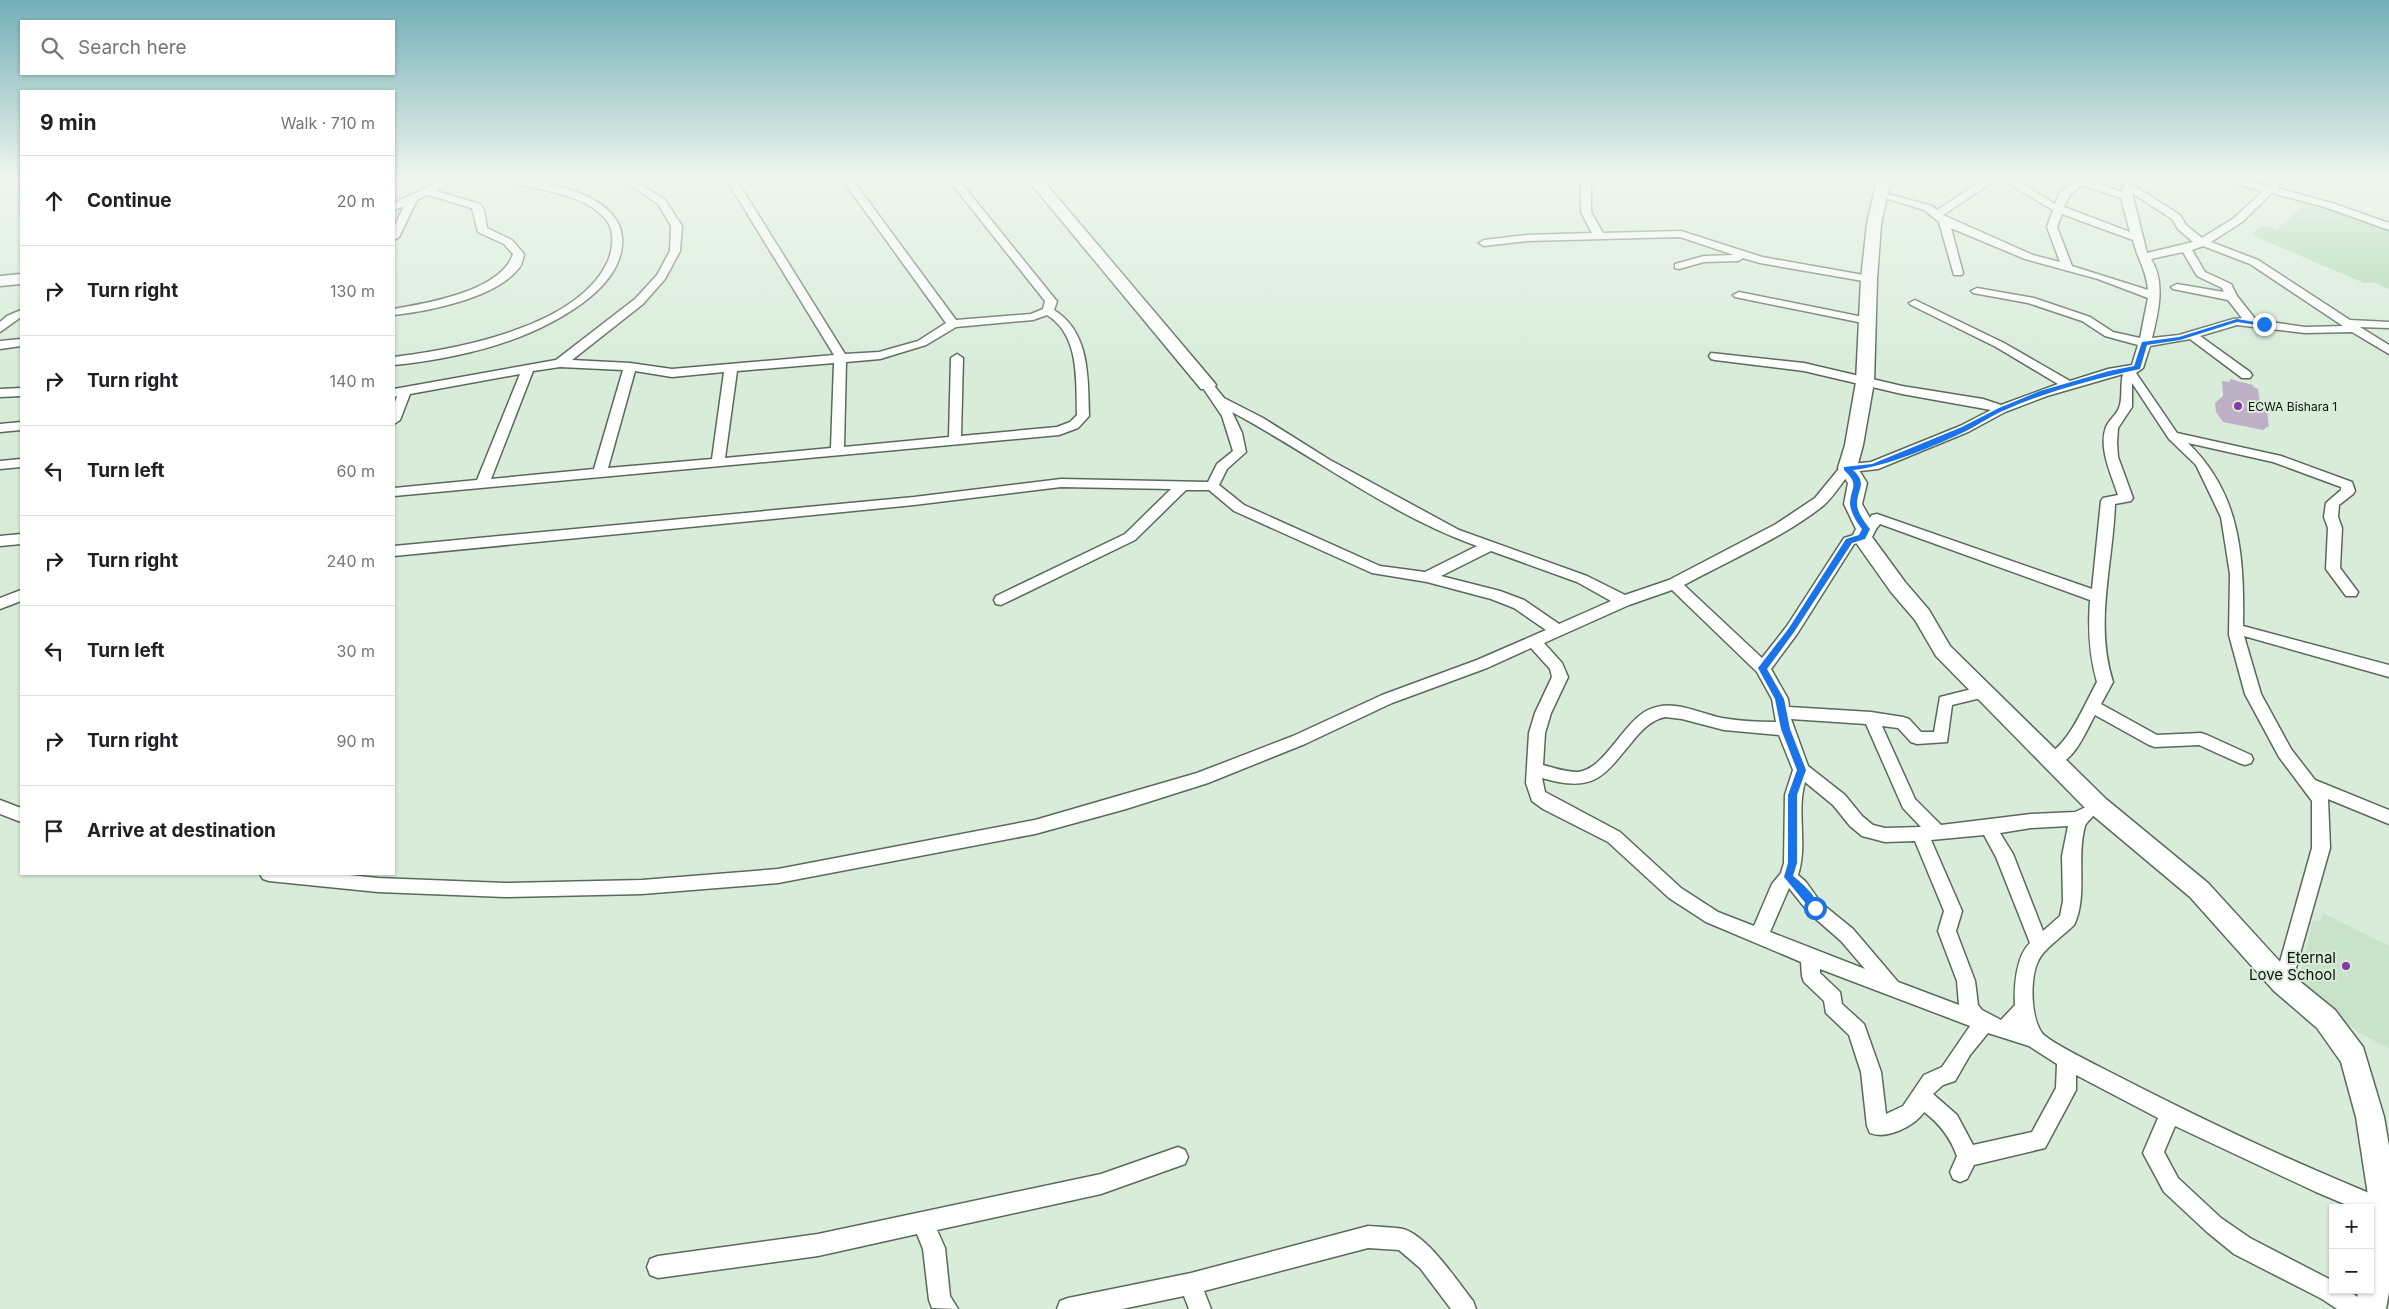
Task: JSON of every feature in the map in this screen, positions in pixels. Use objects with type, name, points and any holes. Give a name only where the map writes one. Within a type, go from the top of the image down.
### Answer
[{"type":"street","points":[[395,312],[467,294],[511,272],[519,260],[519,254],[504,240]]},
{"type":"street","points":[[395,361],[467,349],[523,331],[584,297],[610,271],[618,246],[618,240]]},
{"type":"street","points":[[560,363],[620,317],[652,289],[672,259],[677,240]]},
{"type":"street","points":[[769,240],[840,356],[837,452]]},
{"type":"street","points":[[892,240],[953,324]]},
{"type":"street","points":[[1002,240],[1051,301],[1048,311]]},
{"type":"street","points":[[1085,240],[1222,401],[1259,421],[1333,468],[1454,533],[1488,547],[1519,555],[1582,579],[1624,601]]},
{"type":"street","points":[[1484,243],[1508,240]]},
{"type":"street","points":[[1703,240],[1760,260],[1869,280]]},
{"type":"street","points":[[279,875],[378,885],[505,890],[642,887],[778,876],[1035,827],[1126,802],[1202,778],[1299,740],[1388,699],[1477,666],[1624,601],[1674,584],[1781,527],[1820,501],[1847,468],[1854,445],[1865,382],[1873,240]]},
{"type":"street","points":[[1948,240],[1958,273]]},
{"type":"street","points":[[1991,240],[2029,257],[2154,296]]},
{"type":"street","points":[[2057,240],[2068,268]]},
{"type":"street","points":[[2050,760],[2059,757],[2068,748],[2105,682],[2099,669],[2098,597],[2108,501],[2126,498],[2112,457],[2112,428],[2126,407],[2126,384],[2144,343],[2154,296],[2152,276],[2146,257],[2141,252],[2139,240]]},
{"type":"street","points":[[2198,240],[2254,262],[2389,350]]},
{"type":"street","points":[[2146,257],[2186,248],[2205,240]]},
{"type":"street","points":[[2186,248],[2201,274],[2227,286],[2232,297],[2252,323]]},
{"type":"street","points":[[1679,266],[1704,259],[1760,260]]},
{"type":"street","points":[[0,281],[20,279]]},
{"type":"street","points":[[2177,287],[2232,297]]},
{"type":"street","points":[[1977,291],[2003,297],[2030,300],[2086,319],[2092,325],[2116,337],[2144,343],[2192,335],[2237,320],[2305,330],[2389,325]]},
{"type":"street","points":[[1739,295],[1868,321]]},
{"type":"street","points":[[1915,303],[2000,345],[2068,385]]},
{"type":"street","points":[[395,414],[399,392],[528,368],[560,363],[630,367],[672,372],[731,368],[840,356],[880,355],[922,343],[953,324],[1033,317],[1048,311]]},
{"type":"street","points":[[395,492],[1059,432],[1074,425],[1083,416],[1080,370],[1074,337],[1064,322],[1048,311]]},
{"type":"street","points":[[0,313],[20,313]]},
{"type":"street","points":[[0,329],[20,313]]},
{"type":"street","points":[[2192,335],[2246,375]]},
{"type":"street","points":[[0,345],[20,344]]},
{"type":"street","points":[[1715,356],[1804,367],[1865,382],[1983,403],[2001,409]]},
{"type":"street","points":[[955,441],[957,358]]},
{"type":"street","points":[[600,473],[630,367]]},
{"type":"street","points":[[482,485],[528,368]]},
{"type":"street","points":[[718,462],[731,368]]},
{"type":"street","points":[[1847,468],[1873,466],[1964,429],[2001,409],[2068,385],[2112,372],[2132,373]]},
{"type":"street","points":[[2132,373],[2173,436],[2201,463],[2228,517],[2237,574],[2236,629],[2253,694],[2285,754],[2320,800],[2321,848],[2283,983]]},
{"type":"street","points":[[0,394],[20,392]]},
{"type":"street","points":[[1212,486],[1222,466],[1240,452],[1236,432],[1222,401]]},
{"type":"street","points":[[0,428],[20,426]]},
{"type":"street","points":[[2173,436],[2276,459],[2347,485],[2348,491],[2333,503],[2331,517],[2335,528],[2333,569],[2351,592]]},
{"type":"street","points":[[0,465],[20,463]]},
{"type":"street","points":[[1847,468],[1856,476],[1858,488],[1853,504],[1860,522],[1866,529],[1862,537]]},
{"type":"street","points":[[395,551],[914,500],[1061,483],[1092,482],[1154,486],[1212,486],[1239,508],[1377,570],[1427,577],[1487,592],[1518,604],[1557,630]]},
{"type":"street","points":[[1002,600],[1130,537],[1183,485]]},
{"type":"street","points":[[1762,668],[1792,630],[1849,541],[1862,537],[1877,518],[2098,597]]},
{"type":"street","points":[[1862,537],[1871,552],[1922,615],[1943,651],[2098,806],[2199,890],[2283,983],[2326,1019],[2353,1056],[2370,1116],[2387,1210],[2380,1262],[2370,1309]]},
{"type":"street","points":[[0,541],[20,539]]},
{"type":"street","points":[[1427,577],[1488,547]]},
{"type":"street","points":[[1674,584],[1762,668],[1780,699],[1784,721],[1801,770],[1840,800],[1868,833],[1885,835],[1929,833],[1988,828],[2031,821],[2078,819],[2098,806]]},
{"type":"street","points":[[0,604],[20,595]]},
{"type":"street","points":[[2236,629],[2389,671]]},
{"type":"street","points":[[1534,642],[1556,667],[1560,677],[1558,685],[1543,713],[1537,733],[1534,783],[1538,796],[1614,837],[1675,893],[1712,917],[1810,957],[1985,1021]]},
{"type":"street","points":[[1534,769],[1579,779],[1594,773],[1609,761],[1642,719],[1658,712],[1681,712],[1724,724],[1871,718],[1903,723],[1917,738],[1940,738],[1945,701],[1984,692]]},
{"type":"street","points":[[2092,706],[2156,741],[2201,740],[2245,759]]},
{"type":"street","points":[[1871,718],[1909,802],[1929,833],[1953,911],[1947,931],[1966,981],[1969,1008],[1975,1016],[2004,1030],[2034,1038],[2068,1060],[2170,1114],[2323,1185],[2387,1210]]},
{"type":"street","points":[[1759,936],[1781,884],[1788,877],[1793,863],[1793,795],[1801,770]]},
{"type":"street","points":[[2310,785],[2389,817]]},
{"type":"street","points":[[0,807],[20,815]]},
{"type":"street","points":[[2034,1038],[2024,1008],[2023,982],[2033,952],[2068,920],[2072,901],[2071,856],[2078,819]]},
{"type":"street","points":[[1988,828],[2004,854],[2040,946]]},
{"type":"street","points":[[1788,877],[1800,887],[1815,908],[1847,935],[1892,988]]},
{"type":"street","points":[[1810,957],[1811,976],[1833,998],[1832,1006],[1857,1030],[1870,1072],[1877,1126],[1904,1118],[1916,1107],[1929,1082],[1936,1076],[1948,1074],[1963,1049],[1985,1021]]},
{"type":"street","points":[[2004,1030],[2024,1008]]},
{"type":"street","points":[[1922,1097],[1949,1119],[1959,1132],[1963,1164],[2038,1141],[2066,1090],[2068,1060]]},
{"type":"street","points":[[2170,1114],[2153,1153],[2171,1185],[2214,1225],[2242,1246],[2330,1291],[2355,1309]]},
{"type":"street","points":[[658,1267],[818,1245],[1101,1184],[1178,1158]]},
{"type":"street","points":[[922,1222],[934,1248],[940,1300],[947,1309]]},
{"type":"street","points":[[1068,1309],[1191,1284],[1368,1237],[1403,1240],[1428,1260],[1465,1309]]},
{"type":"street","points":[[1191,1284],[1200,1309]]},
{"type":"shaded area","points":[[2264,240],[2389,240],[2389,289],[2373,282],[2364,283]]},
{"type":"shaded area","name":"Eternal Love School","points":[[2323,913],[2389,946],[2389,1049],[2358,1032],[2297,986],[2313,920],[2320,922]]},
{"type":"building","name":"ECWA Bishara 1","points":[[2230,379],[2253,385],[2253,387],[2258,389],[2261,410],[2267,411],[2269,426],[2263,430],[2223,422],[2216,412],[2215,403],[2223,396],[2222,381],[2230,382]]},
{"type":"place","name":"ECWA Bishara 1","points":[[2238,406]]},
{"type":"place","name":"Eternal Love School","points":[[2346,966]]},
{"type":"route","points":[[1815,908],[1800,887],[1788,877],[1793,863],[1793,795],[1801,770],[1785,729],[1780,699],[1762,668],[1792,630],[1849,541],[1862,537],[1866,529],[1860,522],[1853,504],[1858,488],[1856,476],[1847,468],[1873,466],[1964,429],[2001,409],[2043,393],[2112,372],[2137,368],[2144,343],[2180,338],[2211,330],[2237,320],[2264,324]]}]
